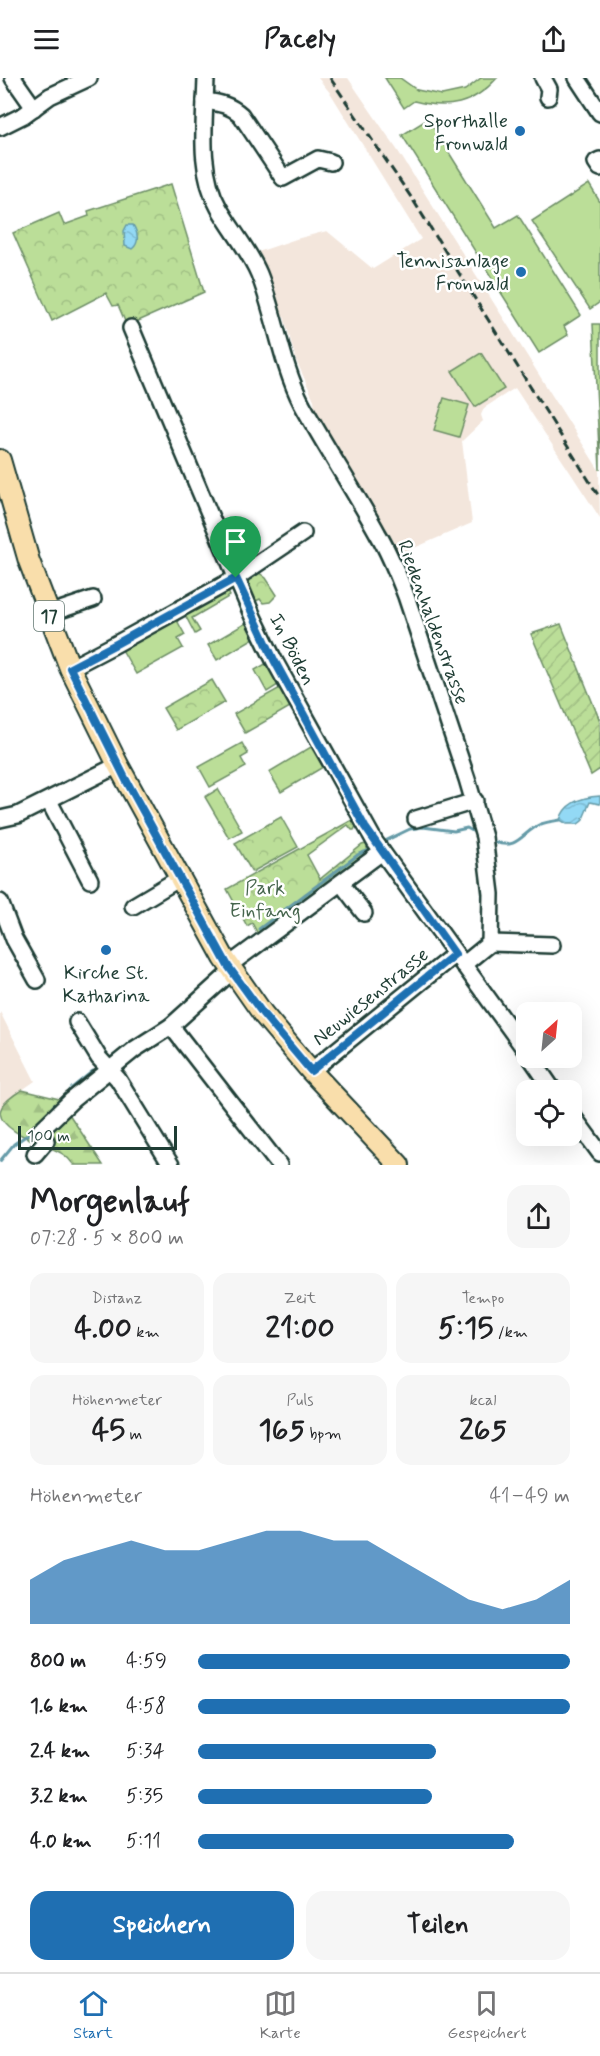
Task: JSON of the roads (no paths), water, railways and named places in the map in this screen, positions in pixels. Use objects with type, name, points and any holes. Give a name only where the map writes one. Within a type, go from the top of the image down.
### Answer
[{"type":"main road","name":"17","points":[[0,460],[29,561],[70,668],[118,765],[230,968],[263,1014],[311,1071],[399,1165]]},
{"type":"street","points":[[13,78],[34,108]]},
{"type":"street","points":[[0,127],[50,96],[89,78]]},
{"type":"street","name":"Riedenhaldenstrasse","points":[[206,78],[205,155],[210,188],[218,207],[244,246],[259,274],[288,369],[302,402],[379,535],[406,596],[475,801],[484,837],[491,894],[490,943]]},
{"type":"street","points":[[543,78],[549,89],[548,97]]},
{"type":"street","points":[[577,78],[600,113]]},
{"type":"street","points":[[206,101],[234,108],[241,115],[283,178],[318,159],[331,162]]},
{"type":"street","points":[[600,160],[596,162],[600,168]]},
{"type":"street","name":"In Böden","points":[[131,328],[236,578],[274,660],[351,802],[382,852],[459,959]]},
{"type":"street","points":[[70,668],[236,578],[303,533]]},
{"type":"street","points":[[48,614],[93,598]]},
{"type":"street","points":[[0,819],[18,815],[49,801],[118,765]]},
{"type":"street","points":[[49,801],[90,880]]},
{"type":"street","points":[[416,819],[475,801]]},
{"type":"street","points":[[35,1155],[46,1141],[41,1130],[72,1100],[110,1069],[171,1026],[230,968],[382,852]]},
{"type":"street","points":[[133,906],[180,878]]},
{"type":"street","points":[[341,883],[364,913]]},
{"type":"street","points":[[0,902],[14,939],[37,980]]},
{"type":"street","points":[[516,1037],[459,959],[490,943],[552,945]]},
{"type":"street","name":"Neuwiesenstrasse","points":[[311,1071],[459,959]]},
{"type":"street","points":[[77,1022],[171,1165]]},
{"type":"street","points":[[171,1026],[279,1165]]},
{"type":"street","points":[[582,1129],[600,1153]]},
{"type":"water","points":[[127,225],[133,225],[137,235],[136,244],[132,249],[125,246],[124,231]]},
{"type":"water","points":[[600,796],[600,804],[590,802],[582,821],[578,824],[567,824],[560,820],[570,805],[587,798]]},
{"type":"waterway","points":[[495,842],[503,844],[515,842],[541,824],[560,820]]},
{"type":"waterway","points":[[385,841],[410,829],[423,827],[454,831],[467,828],[476,833]]},
{"type":"waterway","points":[[259,929],[359,854],[370,850]]},
{"type":"waterway","points":[[66,1096],[93,1071]]},
{"type":"waterway","points":[[47,1114],[54,1105],[60,1104]]},
{"type":"waterway","points":[[0,1161],[14,1144],[36,1129]]},
{"type":"railway","points":[[330,78],[413,200],[600,498]]},
{"type":"place","name":"Sporthalle Fronwald","points":[[520,131]]},
{"type":"place","name":"Tennisanlage Fronwald","points":[[521,272]]},
{"type":"place","name":"Kirche St. Katharina","points":[[106,950]]},
{"type":"park label","name":"Park Einfang","points":[[265,898]]}]
